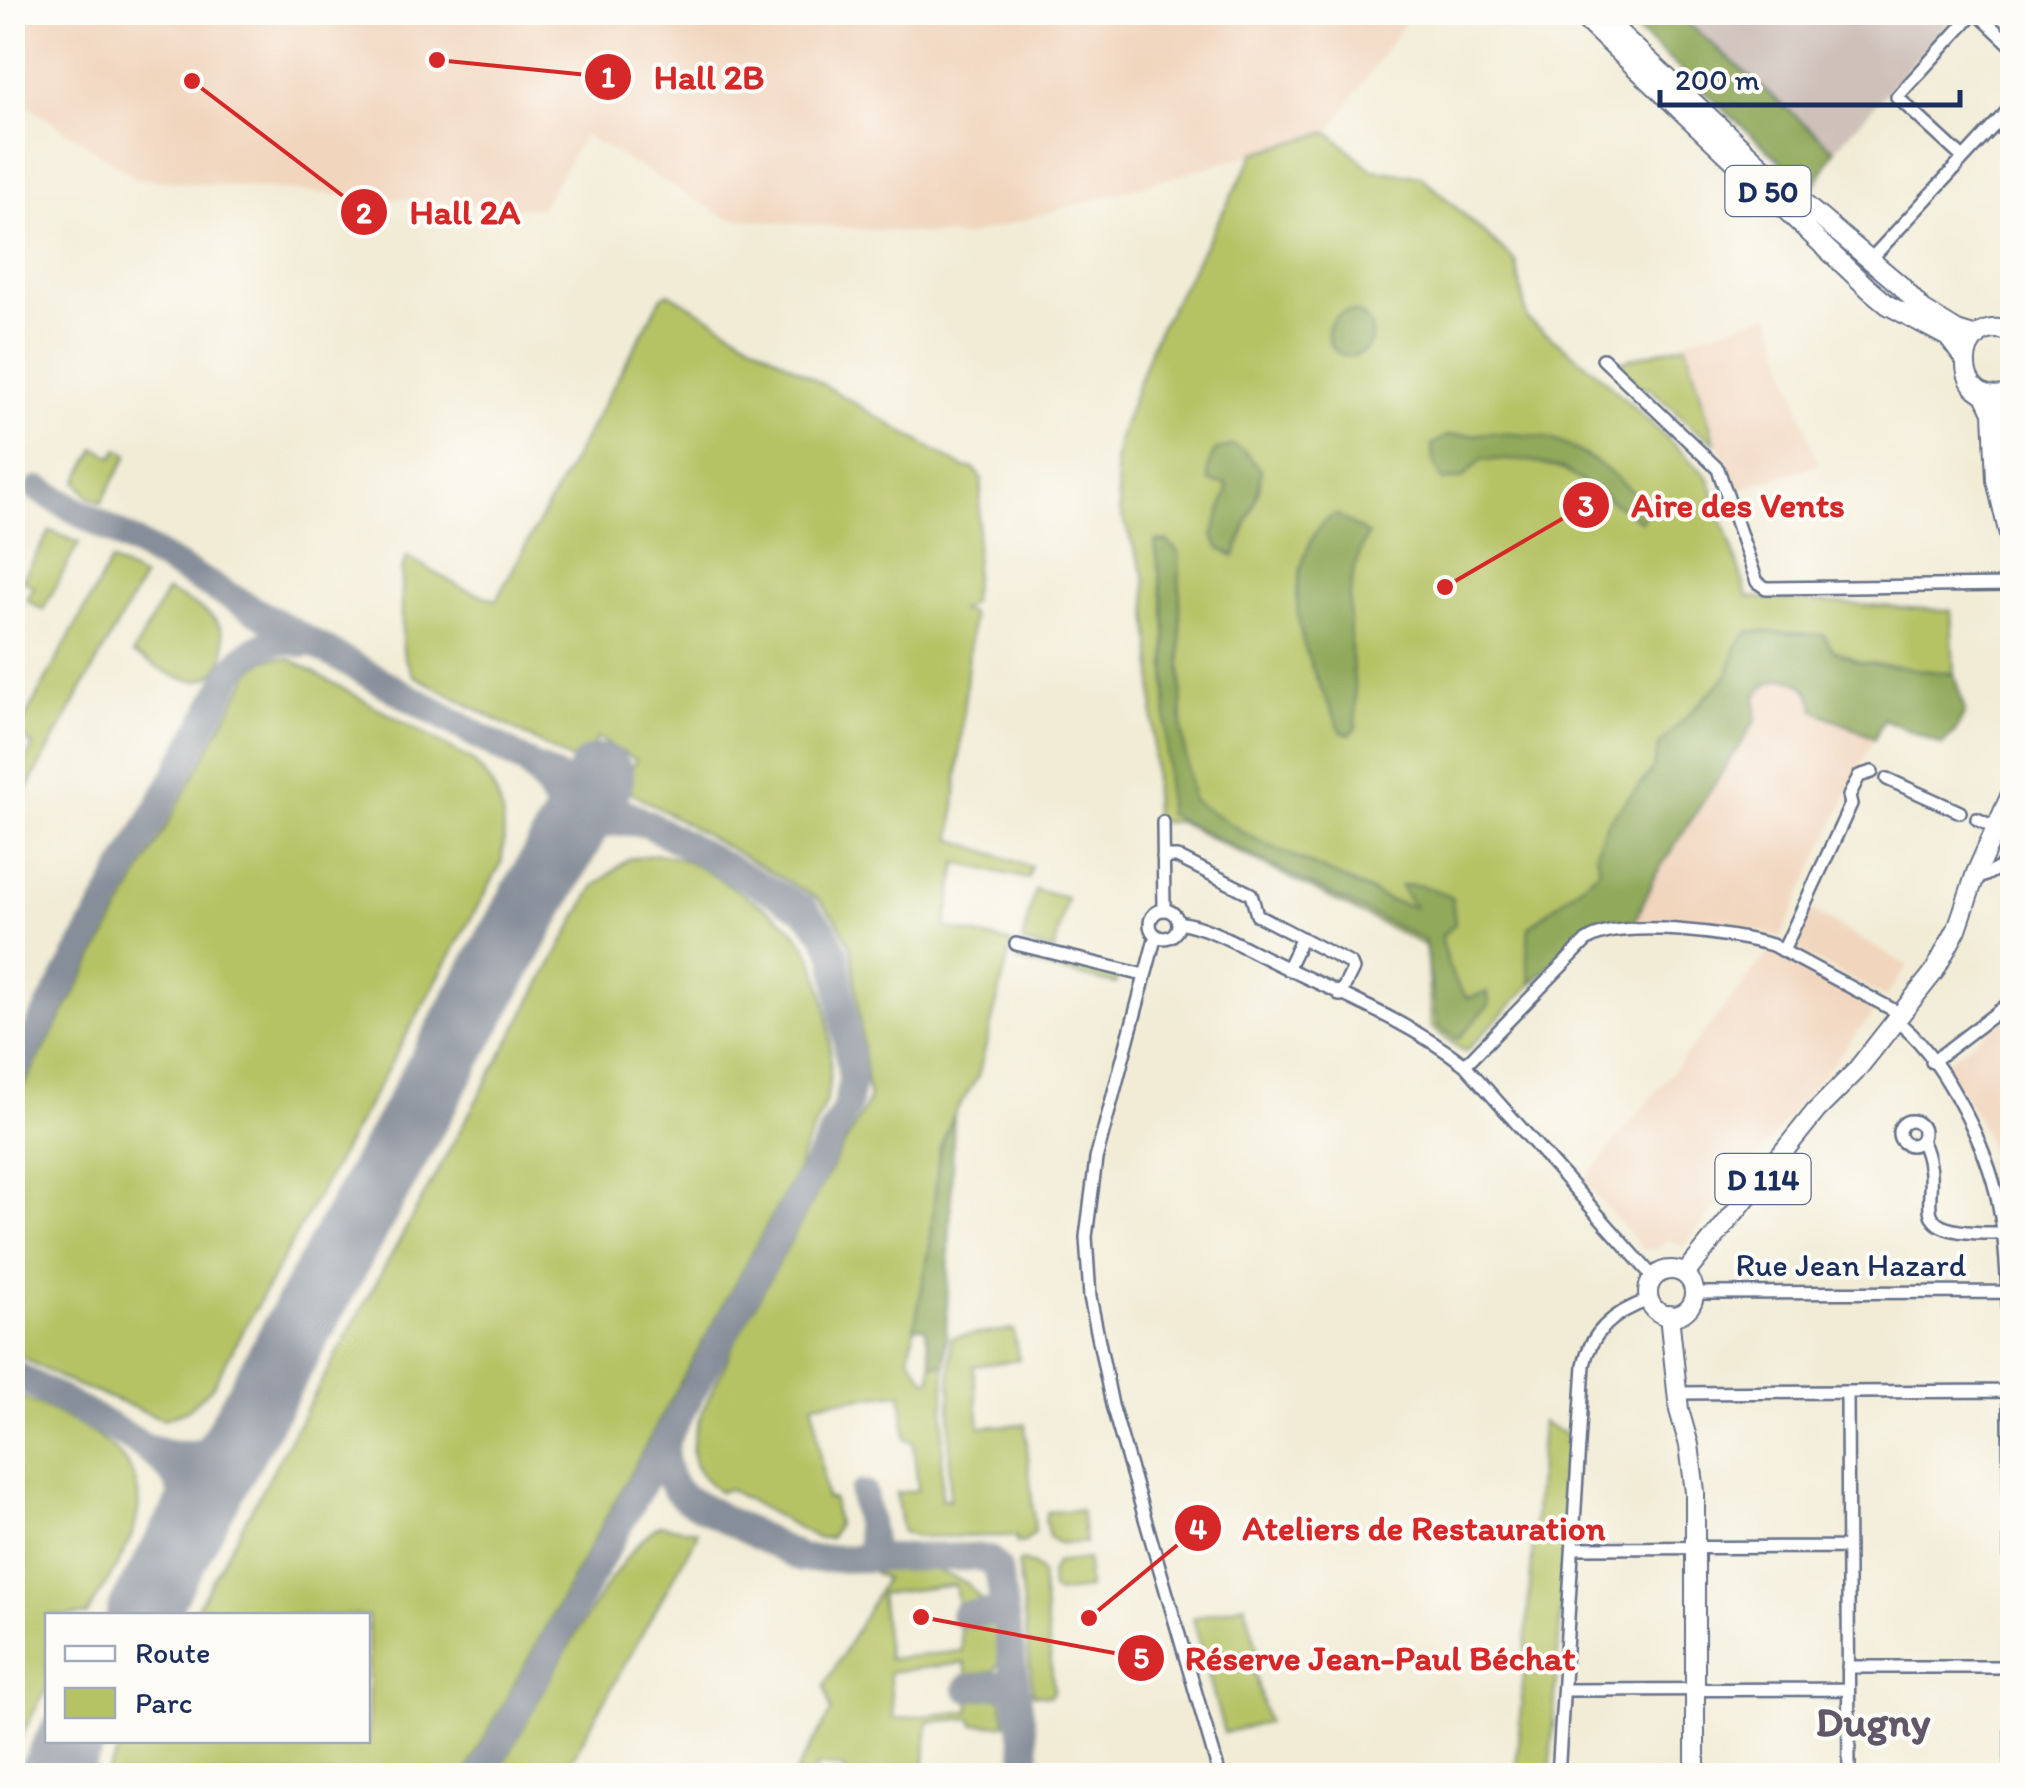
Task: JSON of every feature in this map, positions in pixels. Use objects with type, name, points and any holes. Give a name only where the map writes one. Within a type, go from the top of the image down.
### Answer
[{"type":"main road","name":"D 50","points":[[1577,12],[1869,288],[1888,305],[1948,337],[1965,360]]},
{"type":"main road","name":"D 50","points":[[1597,12],[1785,188],[1932,317],[1977,336]]},
{"type":"main road","points":[[2012,332],[1994,329],[1977,336],[1965,360],[1967,376],[1984,393],[1992,412],[1996,480],[2012,548]]},
{"type":"main road","points":[[1984,393],[2012,395],[2006,413],[2012,510]]},
{"type":"main road","name":"D 114","points":[[1685,1274],[1816,1111],[1855,1072],[1899,1018],[1945,954],[2012,792]]},
{"type":"main road","name":"D 114","points":[[1969,899],[1984,876],[2012,811]]},
{"type":"main road","points":[[1667,1270],[1685,1274],[1694,1293],[1688,1307],[1669,1316],[1660,1312],[1649,1300],[1654,1278],[1667,1270]]},
{"type":"main road","points":[[1669,1316],[1691,1472],[1686,1488],[1688,1524],[1694,1540],[1694,1776]]},
{"type":"street","points":[[1963,158],[1897,97],[1975,12],[2012,46]]},
{"type":"street","points":[[1870,260],[2012,106]]},
{"type":"street","points":[[1603,359],[1718,469],[1756,582],[1766,588],[2012,585]]},
{"type":"street","points":[[1783,951],[1852,804],[1850,796],[1859,776],[1872,772]]},
{"type":"street","points":[[1887,779],[1960,812]]},
{"type":"street","points":[[1976,819],[1996,828]]},
{"type":"street","points":[[1163,822],[1164,910]]},
{"type":"street","points":[[1163,857],[1176,857],[1250,894],[1257,916],[1350,964],[1354,969],[1340,995]]},
{"type":"street","points":[[1984,876],[2012,860]]},
{"type":"street","points":[[1164,910],[1172,912],[1178,922],[1170,937],[1156,935],[1151,928],[1151,918],[1164,910]]},
{"type":"street","points":[[1178,922],[1197,925],[1419,1034],[1465,1065],[1654,1278]]},
{"type":"street","points":[[1465,1065],[1592,936],[1643,930],[1685,930],[1758,941],[1783,951],[1899,1018],[1960,1107],[1985,1158],[1996,1192],[2010,1292],[2010,1638]]},
{"type":"street","points":[[1156,935],[1096,1159],[1086,1237],[1090,1297],[1112,1406],[1220,1776]]},
{"type":"street","points":[[1287,969],[1302,938]]},
{"type":"street","points":[[1016,944],[1144,975]]},
{"type":"street","points":[[1932,1062],[2012,1001]]},
{"type":"street","points":[[1920,1140],[1928,1154],[1928,1208],[1935,1221],[1953,1232],[2003,1233]]},
{"type":"street","name":"Rue Jean Hazard","points":[[1694,1293],[2010,1292]]},
{"type":"street","points":[[1558,1776],[1588,1351],[1593,1339],[1619,1314],[1649,1300]]},
{"type":"street","points":[[1677,1394],[2008,1391]]},
{"type":"street","points":[[1847,1392],[1849,1776]]},
{"type":"street","points":[[1573,1548],[1694,1540],[1848,1547]]},
{"type":"street","points":[[2010,1653],[2010,1776]]},
{"type":"street","points":[[1848,1667],[2011,1667]]},
{"type":"street","points":[[1564,1690],[1848,1689]]},
{"type":"shaded area","points":[[13,13],[1411,13],[1329,132],[964,237],[727,218],[584,135],[540,209],[137,179],[13,95]]},
{"type":"shaded area","points":[[1676,13],[1957,13],[1835,150]]},
{"type":"shaded area","points":[[1771,314],[1818,465],[1733,491],[1686,339]]},
{"type":"shaded area","points":[[1778,678],[1804,685],[1815,710],[1874,738],[1781,937],[1737,927],[1635,922],[1654,877],[1754,711],[1760,689]]},
{"type":"shaded area","points":[[1808,909],[1908,966],[1885,997],[1791,948]]},
{"type":"shaded area","points":[[1770,951],[1877,1008],[1684,1247],[1668,1240],[1655,1249],[1642,1249],[1584,1181]]},
{"type":"shaded area","points":[[2012,1012],[2012,1209],[2008,1209],[2000,1174],[1977,1117],[1943,1064]]},
{"type":"green space","points":[[1618,13],[1676,13],[1835,150],[1812,190]]},
{"type":"green space","points":[[1329,132],[1372,170],[1421,176],[1516,262],[1527,319],[1593,369],[1709,478],[1748,597],[1951,611],[1954,674],[1965,712],[1955,732],[1942,745],[1884,719],[1874,738],[1815,710],[1807,689],[1799,683],[1781,679],[1772,682],[1756,697],[1756,720],[1654,877],[1635,922],[1597,925],[1583,932],[1465,1052],[1431,1027],[1426,946],[1178,822],[1154,822],[1153,667],[1145,577],[1120,511],[1115,462],[1120,434],[1155,337],[1255,153]]},
{"type":"green space","points":[[669,293],[964,468],[974,469],[982,479],[972,602],[960,610],[970,613],[972,619],[952,839],[1031,867],[1028,879],[957,863],[946,928],[1012,943],[978,1076],[954,1114],[939,1151],[930,1247],[909,1357],[926,1380],[931,1380],[932,1364],[945,1365],[941,1499],[949,1500],[951,1337],[1013,1330],[1019,1360],[973,1366],[980,1427],[1025,1424],[1035,1532],[1025,1542],[1017,1543],[1016,1536],[916,1537],[902,1532],[896,1493],[918,1490],[913,1441],[906,1440],[901,1393],[813,1403],[826,1499],[833,1499],[837,1525],[830,1538],[817,1538],[728,1489],[720,1492],[698,1471],[694,1461],[695,1434],[732,1347],[869,1100],[851,947],[836,919],[818,899],[620,786],[636,760],[597,738],[582,766],[413,675],[404,657],[402,570],[407,557],[462,588],[496,600],[662,297]]},
{"type":"green space","points":[[1350,312],[1366,318],[1372,334],[1366,350],[1350,356],[1334,350],[1328,334],[1334,318]]},
{"type":"green space","points":[[1686,344],[1715,442],[1693,428],[1649,387],[1642,390],[1615,363]]},
{"type":"green space","points":[[1494,433],[1550,439],[1590,459],[1616,477],[1648,508],[1641,521],[1564,470],[1531,461],[1482,459],[1462,478],[1443,481],[1433,461],[1432,445],[1447,436]]},
{"type":"green space","points":[[1232,445],[1244,451],[1261,470],[1259,489],[1235,556],[1220,549],[1213,536],[1227,491],[1226,484],[1210,482],[1208,473],[1215,451]]},
{"type":"green space","points":[[96,448],[113,457],[118,449],[128,455],[101,503],[89,497],[77,482]]},
{"type":"green space","points":[[1337,515],[1368,535],[1352,579],[1350,601],[1356,728],[1350,734],[1342,732],[1320,686],[1302,639],[1298,615],[1301,566],[1321,525]]},
{"type":"green space","points":[[50,531],[79,543],[43,610],[27,600],[34,586],[22,580]]},
{"type":"green space","points":[[1155,541],[1168,542],[1179,553],[1182,730],[1192,800],[1253,838],[1391,901],[1414,907],[1400,886],[1407,885],[1427,887],[1452,898],[1455,924],[1442,936],[1447,961],[1457,985],[1468,998],[1488,992],[1489,1005],[1458,1039],[1438,1027],[1424,940],[1167,814],[1166,627]]},
{"type":"green space","points":[[111,561],[143,578],[19,804],[13,799],[13,784],[20,769],[13,761],[22,767],[33,746],[17,733]]},
{"type":"green space","points":[[167,591],[204,611],[220,628],[225,649],[211,676],[202,680],[183,679],[133,654]]},
{"type":"green space","points":[[1749,631],[1824,635],[1833,650],[1859,662],[1954,674],[1965,712],[1955,732],[1942,745],[1884,719],[1874,738],[1815,710],[1807,689],[1799,683],[1781,679],[1772,682],[1756,697],[1756,720],[1654,877],[1635,922],[1597,925],[1583,932],[1531,985],[1527,959],[1529,927],[1600,870],[1596,852],[1606,824],[1652,771],[1660,744],[1728,674],[1737,645]]},
{"type":"green space","points":[[290,659],[471,760],[490,783],[501,807],[501,864],[212,1387],[186,1411],[163,1419],[64,1380],[13,1352],[13,1106],[251,671],[266,660]]},
{"type":"green space","points":[[657,854],[690,863],[773,913],[801,939],[817,972],[827,1014],[827,1096],[799,1167],[464,1775],[105,1775],[123,1743],[370,1743],[370,1613],[194,1613],[594,887],[628,859]]},
{"type":"green space","points":[[1035,890],[1067,898],[1054,951],[1022,943]]},
{"type":"green space","points":[[1019,951],[1118,973],[1116,984],[1017,961]]},
{"type":"green space","points":[[954,1114],[945,1365],[932,1364],[925,1327],[914,1328],[930,1247],[939,1151]]},
{"type":"green space","points":[[13,1393],[103,1440],[121,1456],[133,1476],[139,1499],[131,1538],[88,1613],[45,1613],[45,1692],[13,1751]]},
{"type":"green space","points":[[1542,1422],[1572,1438],[1550,1775],[1516,1775]]},
{"type":"green space","points":[[1081,1510],[1085,1543],[1058,1543],[1049,1537],[1047,1512]]},
{"type":"green space","points":[[661,1525],[697,1531],[696,1537],[563,1775],[498,1775],[597,1599],[643,1539]]},
{"type":"green space","points":[[1087,1559],[1088,1589],[1056,1593],[1052,1590],[1051,1574],[1056,1563]]},
{"type":"green space","points":[[1018,1563],[1034,1565],[1041,1574],[1054,1690],[1050,1696],[1033,1694]]},
{"type":"green space","points":[[929,1567],[967,1583],[982,1601],[958,1606],[955,1585],[880,1594],[888,1659],[962,1651],[960,1628],[988,1619],[994,1624],[999,1664],[994,1671],[967,1675],[965,1663],[889,1672],[894,1719],[970,1711],[969,1698],[993,1696],[1002,1700],[1006,1724],[974,1725],[972,1718],[928,1722],[924,1775],[845,1775],[845,1768],[816,1766],[815,1775],[794,1775],[831,1712],[825,1685],[885,1579],[870,1570]]},
{"type":"green space","points":[[1245,1604],[1259,1656],[1251,1659],[1267,1722],[1224,1733],[1193,1618]]},
{"type":"taxiway","points":[[40,490],[527,763],[558,806],[561,831],[555,858]]},
{"type":"taxiway","points":[[12,1077],[232,672],[246,656],[263,646],[282,641],[304,644]]},
{"type":"taxiway","points":[[538,769],[638,819]]},
{"type":"taxiway","points":[[481,1776],[822,1155],[847,1106],[852,1080],[835,954],[823,930],[804,909],[648,824],[616,822],[592,828],[551,869]]},
{"type":"taxiway","points":[[12,1373],[144,1447],[173,1474],[184,1509],[171,1559]]},
{"type":"taxiway","points":[[152,1449],[183,1455],[210,1449],[233,1433],[253,1409]]},
{"type":"taxiway","points":[[666,1442],[667,1472],[684,1498],[802,1559],[990,1560],[998,1569],[1027,1759],[1021,1776]]},
{"type":"taxiway","points":[[863,1494],[874,1558]]},
{"type":"taxiway","points":[[964,1615],[1004,1611]]},
{"type":"taxiway","points":[[968,1688],[1015,1683]]},
{"type":"runway","points":[[142,1613],[600,778]]},
{"type":"runway","points":[[52,1776],[69,1743]]},
{"type":"place","name":"Hall 2B","points":[[437,60]]},
{"type":"place","name":"Hall 2A","points":[[192,81]]},
{"type":"place","name":"Aire des Vents","points":[[1445,587]]},
{"type":"place","name":"Réserve Jean-Paul Béchat","points":[[921,1617]]},
{"type":"place","name":"Ateliers de Restauration","points":[[1089,1618]]},
{"type":"district","name":"Dugny","points":[[1873,1721]]}]
